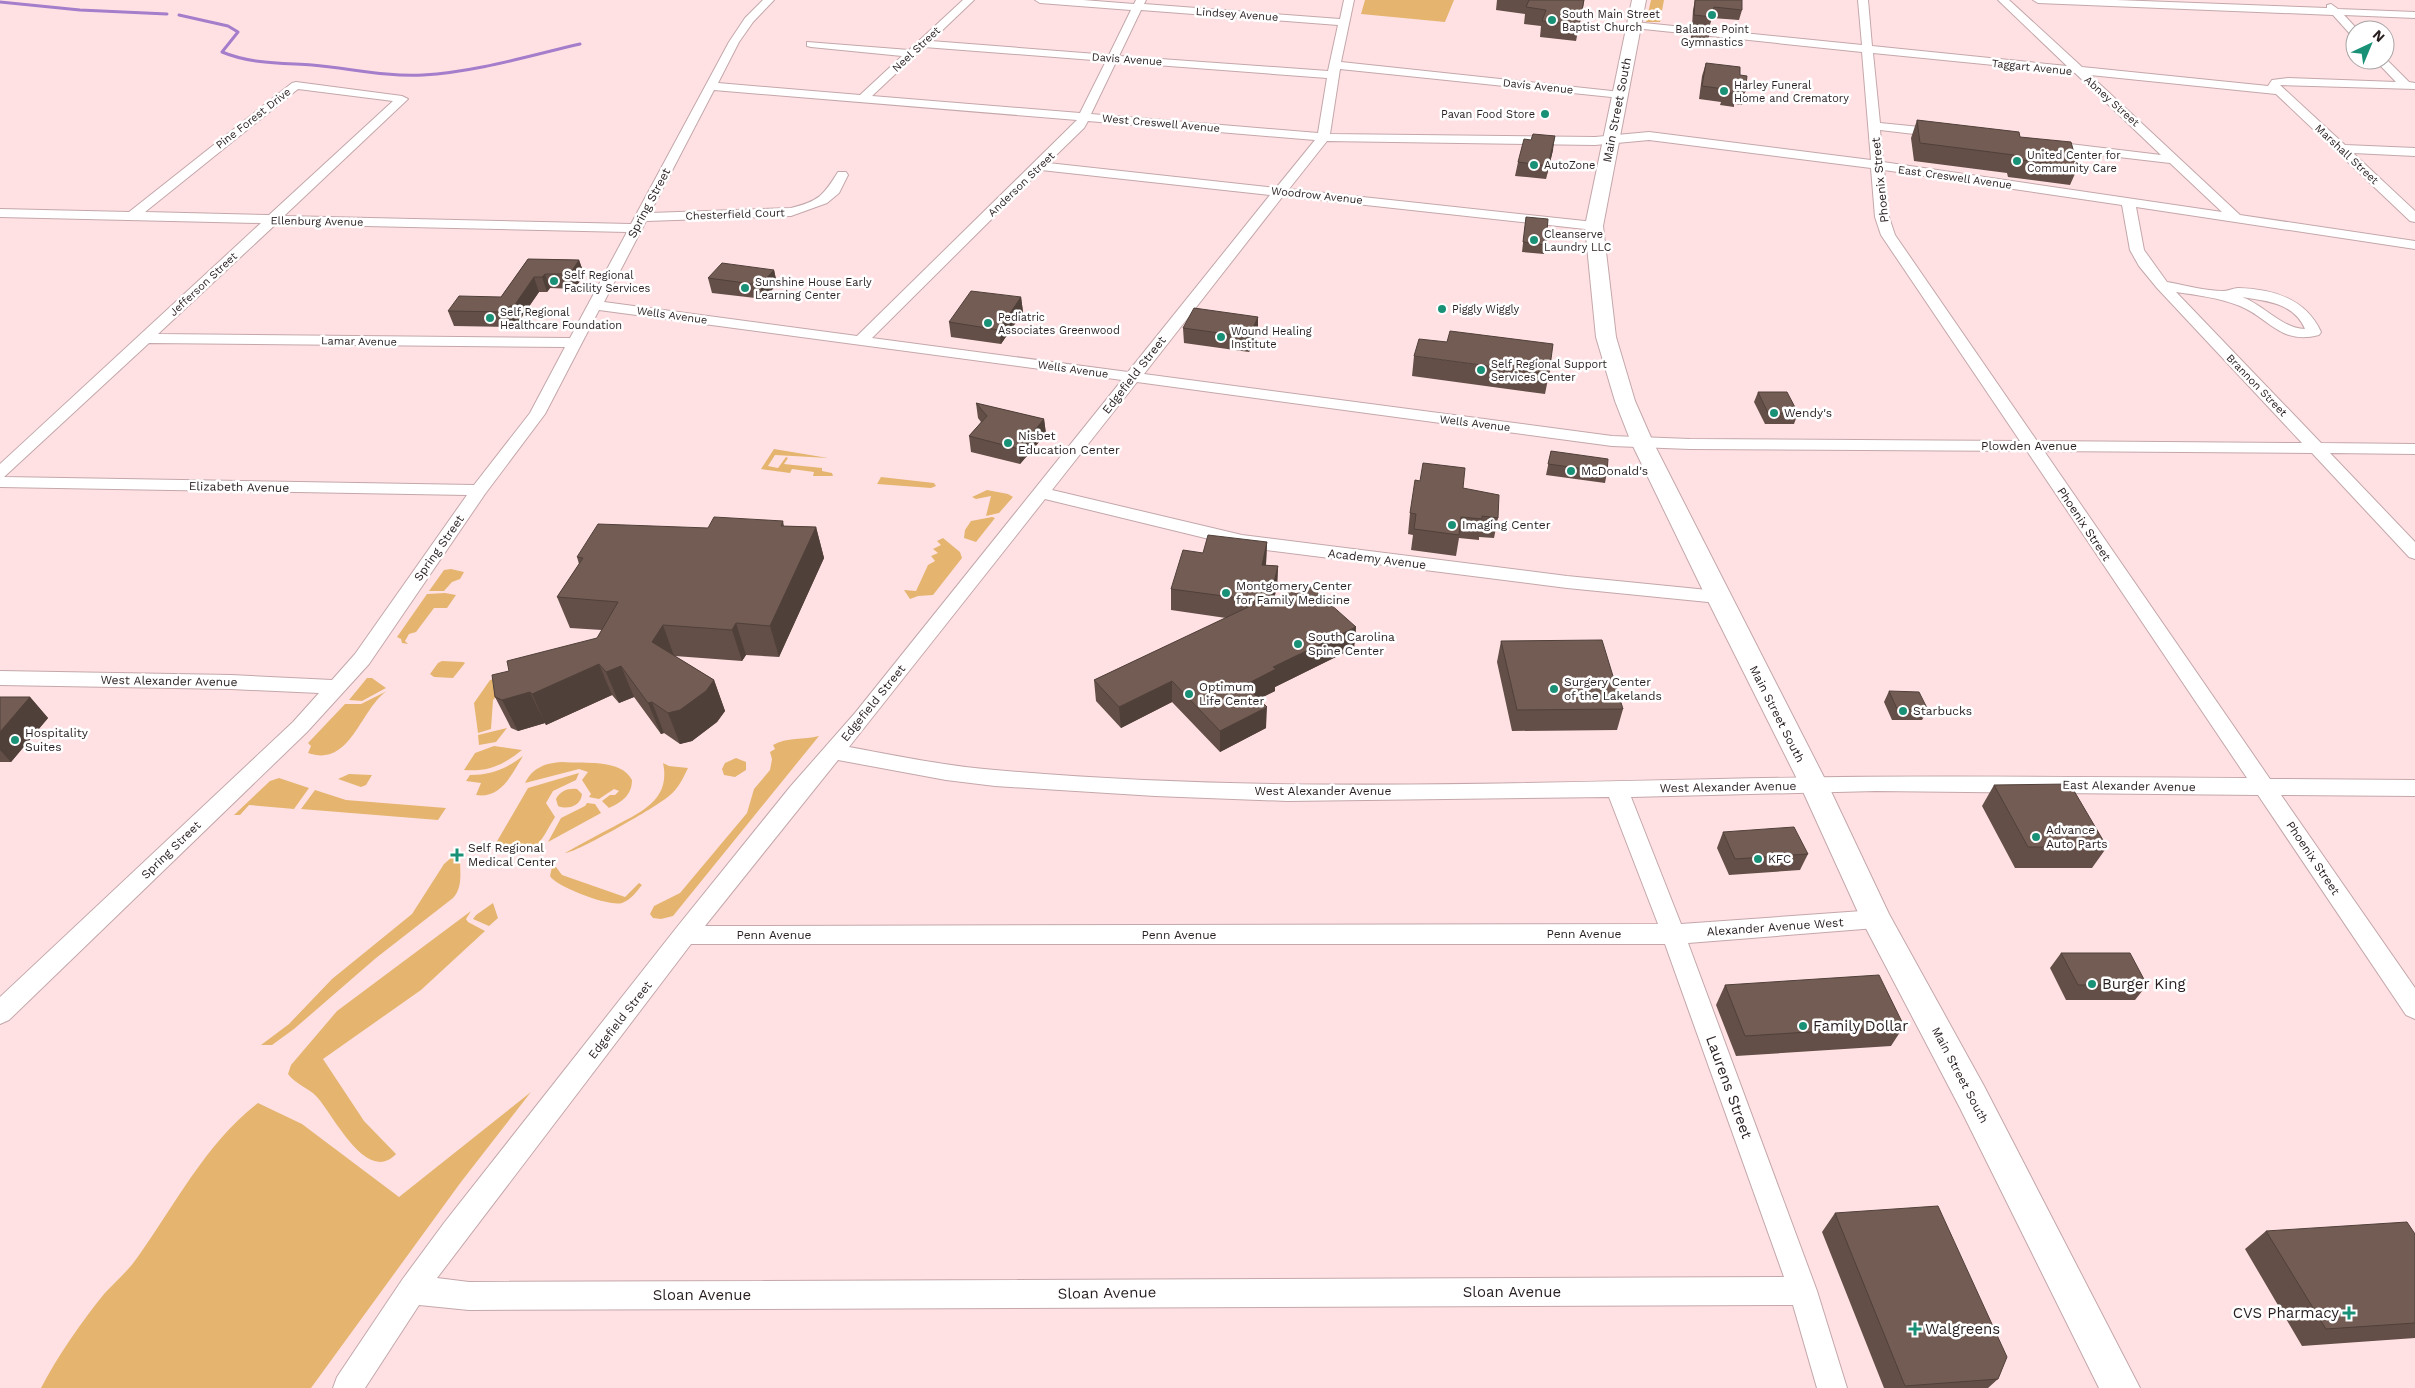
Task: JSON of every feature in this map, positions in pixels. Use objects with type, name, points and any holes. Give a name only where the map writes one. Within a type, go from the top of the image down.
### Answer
[{"type":"main road","name":"Main Street South","points":[[1636,12],[1594,226],[1600,304],[1606,337],[1625,402],[1642,442],[1718,597],[1814,785],[1876,919],[1972,1097],[2120,1388]]},
{"type":"street","name":"Spring Street","points":[[0,1013],[300,728],[362,659],[479,490],[537,414],[573,343],[742,29],[769,0]]},
{"type":"street","name":"Neel Street","points":[[863,98],[969,0]]},
{"type":"street","name":"Lindsey Avenue","points":[[1040,0],[1139,4],[1344,22]]},
{"type":"street","name":"Edgefield Street","points":[[348,1388],[412,1290],[686,934],[798,793],[834,752],[1324,136],[1334,70],[1349,0]]},
{"type":"street","name":"Phoenix Street","points":[[1864,0],[1882,217],[1888,235],[2415,1008]]},
{"type":"street","name":"Abney Street","points":[[2002,0],[2221,202],[2237,219]]},
{"type":"street","points":[[2038,0],[2202,4],[2415,15]]},
{"type":"street","points":[[2324,0],[2345,22]]},
{"type":"street","name":"Anderson Street","points":[[861,340],[1076,130],[1139,4]]},
{"type":"street","name":"Taggart Avenue","points":[[1636,12],[1868,50],[2279,91]]},
{"type":"street","points":[[811,44],[912,53]]},
{"type":"street","name":"Davis Avenue","points":[[922,44],[1112,58],[1334,70],[1621,95]]},
{"type":"street","points":[[2393,70],[2411,86]]},
{"type":"street","points":[[2279,91],[2273,85],[2276,82],[2411,86]]},
{"type":"street","name":"Pine Forest Drive","points":[[132,216],[296,85],[396,98]]},
{"type":"street","name":"West Creswell Avenue","points":[[711,86],[1324,136],[1595,141],[1612,138]]},
{"type":"street","name":"Marshall Street","points":[[2279,91],[2415,218]]},
{"type":"street","name":"Jefferson Street","points":[[0,473],[402,99],[396,98]]},
{"type":"street","points":[[1874,126],[1952,135]]},
{"type":"street","name":"East Creswell Avenue","points":[[1612,138],[1649,136],[1878,165],[2415,245]]},
{"type":"street","points":[[2030,144],[2175,160]]},
{"type":"street","points":[[2341,149],[2415,152]]},
{"type":"street","name":"Woodrow Avenue","points":[[1040,166],[1594,226]]},
{"type":"street","name":"Chesterfield Court","points":[[637,223],[791,212],[813,205],[830,196],[838,188],[842,175]]},
{"type":"street","name":"Brannon Street","points":[[2128,202],[2137,250],[2144,263],[2162,285],[2415,553]]},
{"type":"street","name":"Ellenburg Avenue","points":[[0,213],[272,220],[637,223]]},
{"type":"street","points":[[2162,285],[2226,296],[2253,307],[2280,328],[2306,334],[2314,332],[2308,319],[2301,312],[2282,301],[2257,294],[2237,292],[2226,296]]},
{"type":"street","name":"Wells Avenue","points":[[594,305],[1612,441],[1642,442]]},
{"type":"street","name":"Lamar Avenue","points":[[145,338],[573,343]]},
{"type":"street","name":"Plowden Avenue","points":[[1642,442],[2415,449]]},
{"type":"street","name":"Elizabeth Avenue","points":[[0,482],[479,490]]},
{"type":"street","name":"Academy Avenue","points":[[1040,493],[1071,499],[1194,532],[1242,541],[1567,582],[1718,597]]},
{"type":"street","name":"West Alexander Avenue","points":[[0,678],[232,682],[338,687]]},
{"type":"street","name":"West Alexander Avenue","points":[[834,752],[946,772],[995,778],[1155,788],[1287,792],[1814,785]]},
{"type":"street","name":"East Alexander Avenue","points":[[1814,785],[1876,783],[2415,788]]},
{"type":"street","name":"Laurens Street","points":[[1617,789],[1673,934],[1803,1291],[1832,1388]]},
{"type":"street","name":"Alexander Avenue West","points":[[1673,934],[1876,919]]},
{"type":"street","name":"Penn Avenue","points":[[686,934],[716,936],[1673,934]]},
{"type":"street","name":"Sloan Avenue","points":[[412,1290],[469,1296],[1803,1291]]},
{"type":"shaded area","points":[[1365,0],[1454,0],[1445,22],[1361,14]]},
{"type":"shaded area","points":[[1651,0],[1664,0],[1660,22],[1646,22]]},
{"type":"shaded area","points":[[774,449],[828,458],[775,455],[768,466],[778,468],[786,457],[788,458],[784,464],[822,468],[822,471],[832,473],[833,476],[813,476],[814,472],[792,469],[790,473],[761,469]]},
{"type":"shaded area","points":[[881,477],[934,483],[936,486],[931,488],[877,484]]},
{"type":"shaded area","points":[[987,490],[1008,494],[1013,497],[999,513],[986,516],[991,496],[976,499],[972,497]]},
{"type":"shaded area","points":[[995,518],[976,542],[964,538],[965,530],[971,521]]},
{"type":"shaded area","points":[[943,538],[960,552],[962,558],[933,595],[918,596],[910,599],[904,590],[916,591],[928,565],[935,561],[931,556],[938,553],[933,549],[941,545],[937,541]]},
{"type":"shaded area","points":[[451,569],[464,572],[460,579],[452,582],[444,591],[429,591],[444,570]]},
{"type":"shaded area","points":[[445,593],[456,595],[447,608],[434,608],[416,632],[409,634],[405,641],[408,644],[402,643],[401,639],[397,637],[427,594]]},
{"type":"shaded area","points":[[442,661],[465,663],[453,678],[434,677],[430,674],[438,663]]},
{"type":"shaded area","points":[[367,678],[372,678],[386,688],[362,701],[349,700]]},
{"type":"shaded area","points":[[497,678],[500,693],[493,700],[491,729],[478,733],[474,703],[490,680]]},
{"type":"shaded area","points":[[387,691],[369,710],[345,745],[335,752],[323,755],[308,753],[311,746],[308,743],[345,704],[361,704]]},
{"type":"shaded area","points":[[507,728],[496,742],[479,745],[478,735]]},
{"type":"shaded area","points":[[819,736],[673,916],[661,919],[653,918],[650,914],[654,906],[680,893],[747,813],[754,789],[770,770],[772,759],[770,752],[775,749],[773,745],[778,742]]},
{"type":"shaded area","points":[[494,746],[522,750],[508,760],[488,769],[464,770],[475,753]]},
{"type":"shaded area","points":[[523,756],[505,784],[492,793],[476,795],[481,783],[466,781],[470,775],[485,774],[498,770]]},
{"type":"shaded area","points":[[736,758],[746,762],[746,770],[735,777],[724,775],[722,769],[725,763]]},
{"type":"shaded area","points":[[562,762],[610,765],[627,773],[632,780],[632,785],[628,794],[622,800],[609,808],[602,801],[619,791],[614,789],[599,799],[589,797],[591,794],[582,780],[588,772],[579,769],[525,783],[532,773],[540,767]]},
{"type":"shaded area","points":[[663,763],[669,766],[688,768],[672,793],[650,809],[617,828],[584,846],[565,853],[634,816],[651,803],[658,796],[662,786],[664,776]]},
{"type":"shaded area","points":[[579,773],[576,780],[553,791],[546,803],[555,817],[537,845],[531,850],[516,853],[504,852],[498,848],[496,843],[528,788]]},
{"type":"shaded area","points":[[349,774],[372,775],[366,785],[361,787],[338,779]]},
{"type":"shaded area","points":[[279,778],[309,788],[294,809],[249,805],[240,815],[234,815],[270,781]]},
{"type":"shaded area","points":[[577,789],[582,794],[577,804],[570,807],[558,806],[556,799],[562,792]]},
{"type":"shaded area","points":[[315,790],[346,800],[446,808],[438,820],[301,809]]},
{"type":"shaded area","points":[[587,803],[595,804],[601,813],[548,842],[561,818],[585,806]]},
{"type":"shaded area","points":[[452,857],[460,859],[460,884],[453,898],[376,958],[294,1029],[272,1045],[261,1045],[289,1024],[332,979],[412,914],[444,864]]},
{"type":"shaded area","points":[[552,867],[556,867],[562,875],[625,897],[639,883],[642,885],[625,902],[607,902],[584,895],[554,880],[550,876]]},
{"type":"shaded area","points":[[493,903],[498,918],[489,926],[473,919],[476,915]]},
{"type":"shaded area","points":[[471,911],[466,919],[468,922],[485,931],[421,990],[323,1059],[364,1121],[396,1154],[385,1161],[374,1161],[363,1155],[352,1144],[317,1097],[288,1074],[291,1065],[337,1011]]},
{"type":"shaded area","points":[[531,1092],[461,1182],[311,1388],[41,1388],[54,1364],[79,1327],[104,1294],[133,1263],[207,1156],[239,1119],[258,1103],[302,1124],[399,1197]]},
{"type":"building","points":[[1529,0],[1584,0],[1579,25],[1542,21],[1546,10],[1526,7]]},
{"type":"building","points":[[1695,0],[1742,0],[1742,10],[1714,7],[1712,17],[1694,15]]},
{"type":"building","points":[[1693,28],[1710,29],[1708,38],[1692,37]]},
{"type":"building","points":[[1706,63],[1740,67],[1740,75],[1747,76],[1745,92],[1737,91],[1737,94],[1724,92],[1724,89],[1702,86]]},
{"type":"building","points":[[1917,120],[2019,132],[2020,137],[2071,142],[2078,167],[2015,159],[2014,155],[1920,143]]},
{"type":"building","points":[[1533,134],[1555,136],[1548,166],[1518,162],[1524,139],[1531,140]]},
{"type":"building","name":"Cleanserve Laundry LLC","points":[[1526,217],[1548,219],[1546,245],[1523,242]]},
{"type":"building","points":[[528,259],[579,260],[570,274],[545,274],[542,277],[534,277],[514,306],[510,306],[506,312],[448,311],[459,296],[501,297]]},
{"type":"building","points":[[722,263],[774,270],[760,285],[708,278]]},
{"type":"building","points":[[971,291],[1021,297],[999,330],[949,322]]},
{"type":"building","points":[[1194,308],[1258,317],[1249,337],[1183,328]]},
{"type":"building","points":[[1450,331],[1553,344],[1549,374],[1414,356],[1419,339],[1447,342]]},
{"type":"building","points":[[1758,392],[1787,392],[1798,413],[1768,413]]},
{"type":"building","points":[[976,403],[1044,419],[1019,449],[969,436],[987,416]]},
{"type":"building","points":[[1551,451],[1608,459],[1607,472],[1548,464]]},
{"type":"building","points":[[1423,463],[1465,468],[1463,488],[1499,495],[1498,518],[1482,516],[1482,519],[1461,517],[1459,535],[1414,529],[1416,514],[1410,513],[1415,480],[1420,481]]},
{"type":"building","points":[[714,517],[783,521],[781,526],[816,527],[770,626],[736,623],[732,630],[663,625],[652,642],[714,680],[706,691],[680,710],[668,713],[652,702],[648,703],[621,666],[606,672],[599,664],[532,694],[530,692],[502,700],[495,697],[492,675],[509,671],[507,661],[597,638],[618,602],[557,597],[583,558],[577,557],[598,524],[708,528]]},
{"type":"building","points":[[1208,535],[1267,542],[1262,565],[1278,566],[1269,603],[1292,591],[1296,594],[1311,587],[1356,627],[1273,667],[1276,669],[1245,685],[1267,707],[1220,731],[1172,681],[1119,707],[1094,680],[1261,601],[1171,589],[1183,550],[1203,553]]},
{"type":"building","name":"Surgery Center of the Lakelands","points":[[1602,640],[1623,709],[1517,710],[1501,641]]},
{"type":"building","points":[[1889,691],[1919,692],[1928,710],[1897,709]]},
{"type":"building","points":[[0,697],[30,697],[0,732]]},
{"type":"building","points":[[2070,784],[2107,847],[2028,847],[1994,785]]},
{"type":"building","points":[[1794,827],[1808,854],[1735,859],[1723,832]]},
{"type":"building","points":[[2061,953],[2130,953],[2147,985],[2078,985]]},
{"type":"building","points":[[1879,975],[1904,1026],[1745,1036],[1725,985]]},
{"type":"building","name":"Walgreens","points":[[1938,1206],[2007,1357],[1998,1379],[1905,1386],[1835,1213]]},
{"type":"building","name":"CVS Pharmacy","points":[[2407,1222],[2415,1234],[2415,1323],[2326,1329],[2266,1231]]},
{"type":"waterway","points":[[0,2],[80,10],[167,14]]},
{"type":"waterway","points":[[179,15],[228,26],[238,32],[222,52],[233,56],[266,62],[312,65],[381,74],[423,75],[463,71],[580,44]]},
{"type":"place","name":"Balance Point Gymnastics","points":[[1712,15]]},
{"type":"place","name":"South Main Street Baptist Church","points":[[1552,20]]},
{"type":"place","name":"Harley Funeral Home and Crematory","points":[[1724,91]]},
{"type":"place","name":"Pavan Food Store","points":[[1545,114]]},
{"type":"place","name":"United Center for Community Care","points":[[2017,161]]},
{"type":"place","name":"AutoZone","points":[[1534,165]]},
{"type":"place","name":"Cleanserve Laundry LLC","points":[[1534,240]]},
{"type":"place","name":"Self Regional Facility Services","points":[[554,281]]},
{"type":"place","name":"Sunshine House Early Learning Center","points":[[745,288]]},
{"type":"place","name":"Piggly Wiggly","points":[[1442,309]]},
{"type":"place","name":"Self Regional Healthcare Foundation","points":[[490,318]]},
{"type":"place","name":"Pediatric Associates Greenwood","points":[[988,323]]},
{"type":"place","name":"Wound Healing Institute","points":[[1221,337]]},
{"type":"place","name":"Self Regional Support Services Center","points":[[1481,370]]},
{"type":"place","name":"Wendy's","points":[[1774,413]]},
{"type":"place","name":"Nisbet Education Center","points":[[1008,443]]},
{"type":"place","name":"McDonald's","points":[[1571,471]]},
{"type":"place","name":"Imaging Center","points":[[1452,525]]},
{"type":"place","name":"Montgomery Center for Family Medicine","points":[[1226,593]]},
{"type":"place","name":"South Carolina Spine Center","points":[[1298,644]]},
{"type":"place","name":"Surgery Center of the Lakelands","points":[[1554,689]]},
{"type":"place","name":"Optimum Life Center","points":[[1189,694]]},
{"type":"place","name":"Starbucks","points":[[1903,711]]},
{"type":"place","name":"Hospitality Suites","points":[[15,740]]},
{"type":"place","name":"Advance Auto Parts","points":[[2036,837]]},
{"type":"place","name":"Self Regional Medical Center","points":[[457,855]]},
{"type":"place","name":"KFC","points":[[1758,859]]},
{"type":"place","name":"Burger King","points":[[2092,984]]},
{"type":"place","name":"Family Dollar","points":[[1803,1026]]},
{"type":"place","name":"CVS Pharmacy","points":[[2349,1313]]},
{"type":"place","name":"Walgreens","points":[[1915,1329]]}]
